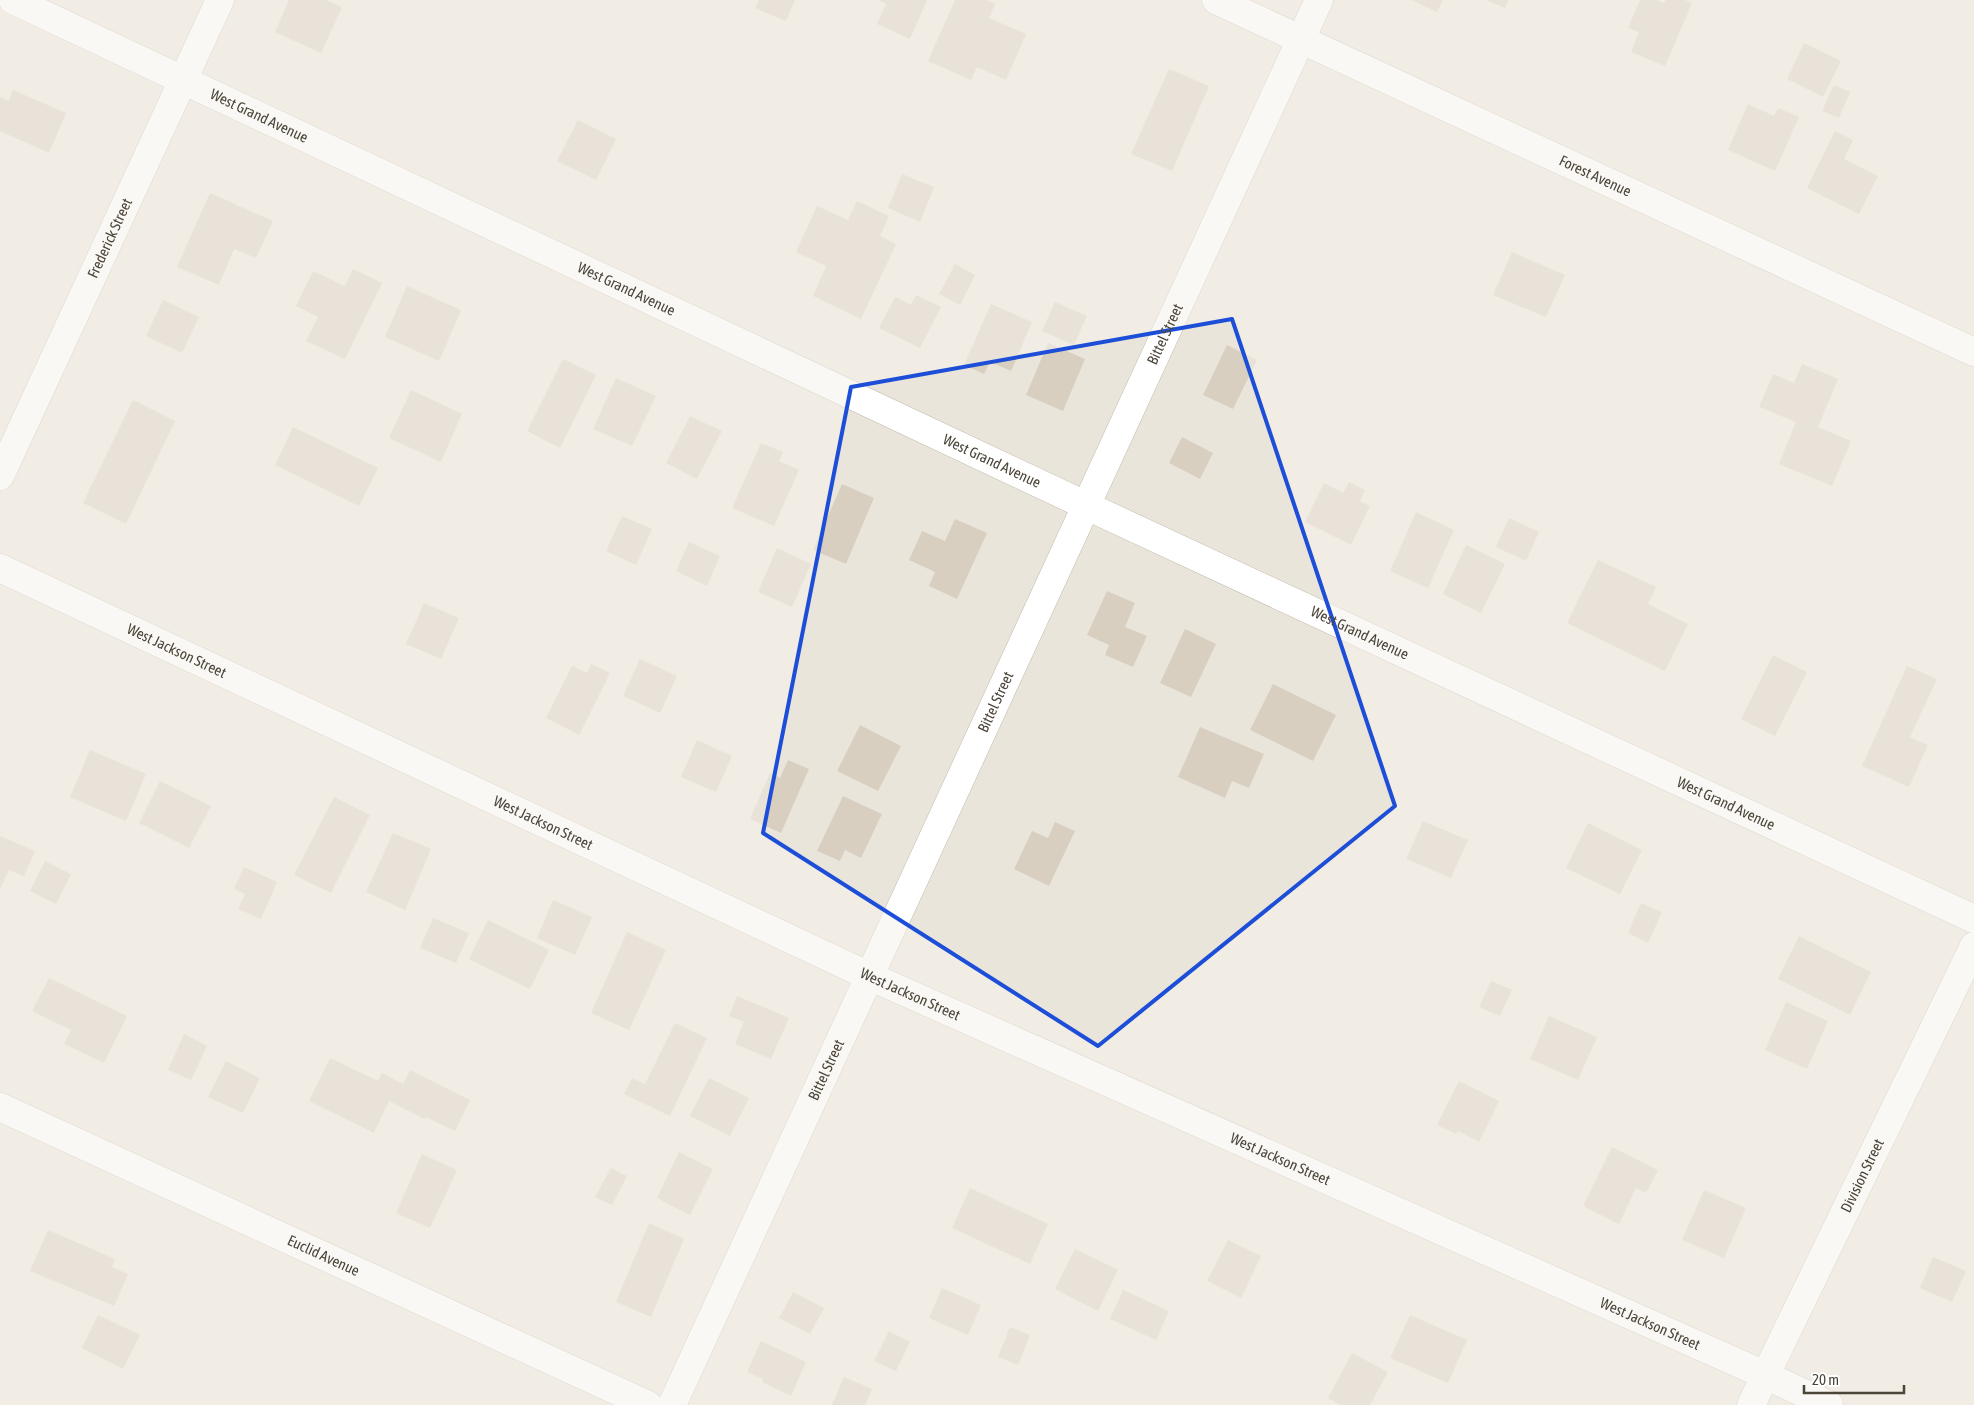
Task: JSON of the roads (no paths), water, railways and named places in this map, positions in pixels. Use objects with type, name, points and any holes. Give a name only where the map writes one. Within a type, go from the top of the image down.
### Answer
[{"type":"street","name":"West Grand Avenue","points":[[13,0],[1087,506],[1974,919]]},
{"type":"street","name":"Frederick Street","points":[[0,476],[220,0]]},
{"type":"street","name":"Forest Avenue","points":[[1216,0],[1974,352]]},
{"type":"street","name":"Bittel Street","points":[[672,1405],[1087,506],[1318,0]]},
{"type":"street","name":"West Jackson Street","points":[[0,568],[869,976],[1829,1405]]},
{"type":"street","name":"Division Street","points":[[1751,1405],[1974,946]]},
{"type":"street","name":"Euclid Avenue","points":[[0,1107],[648,1405]]}]
